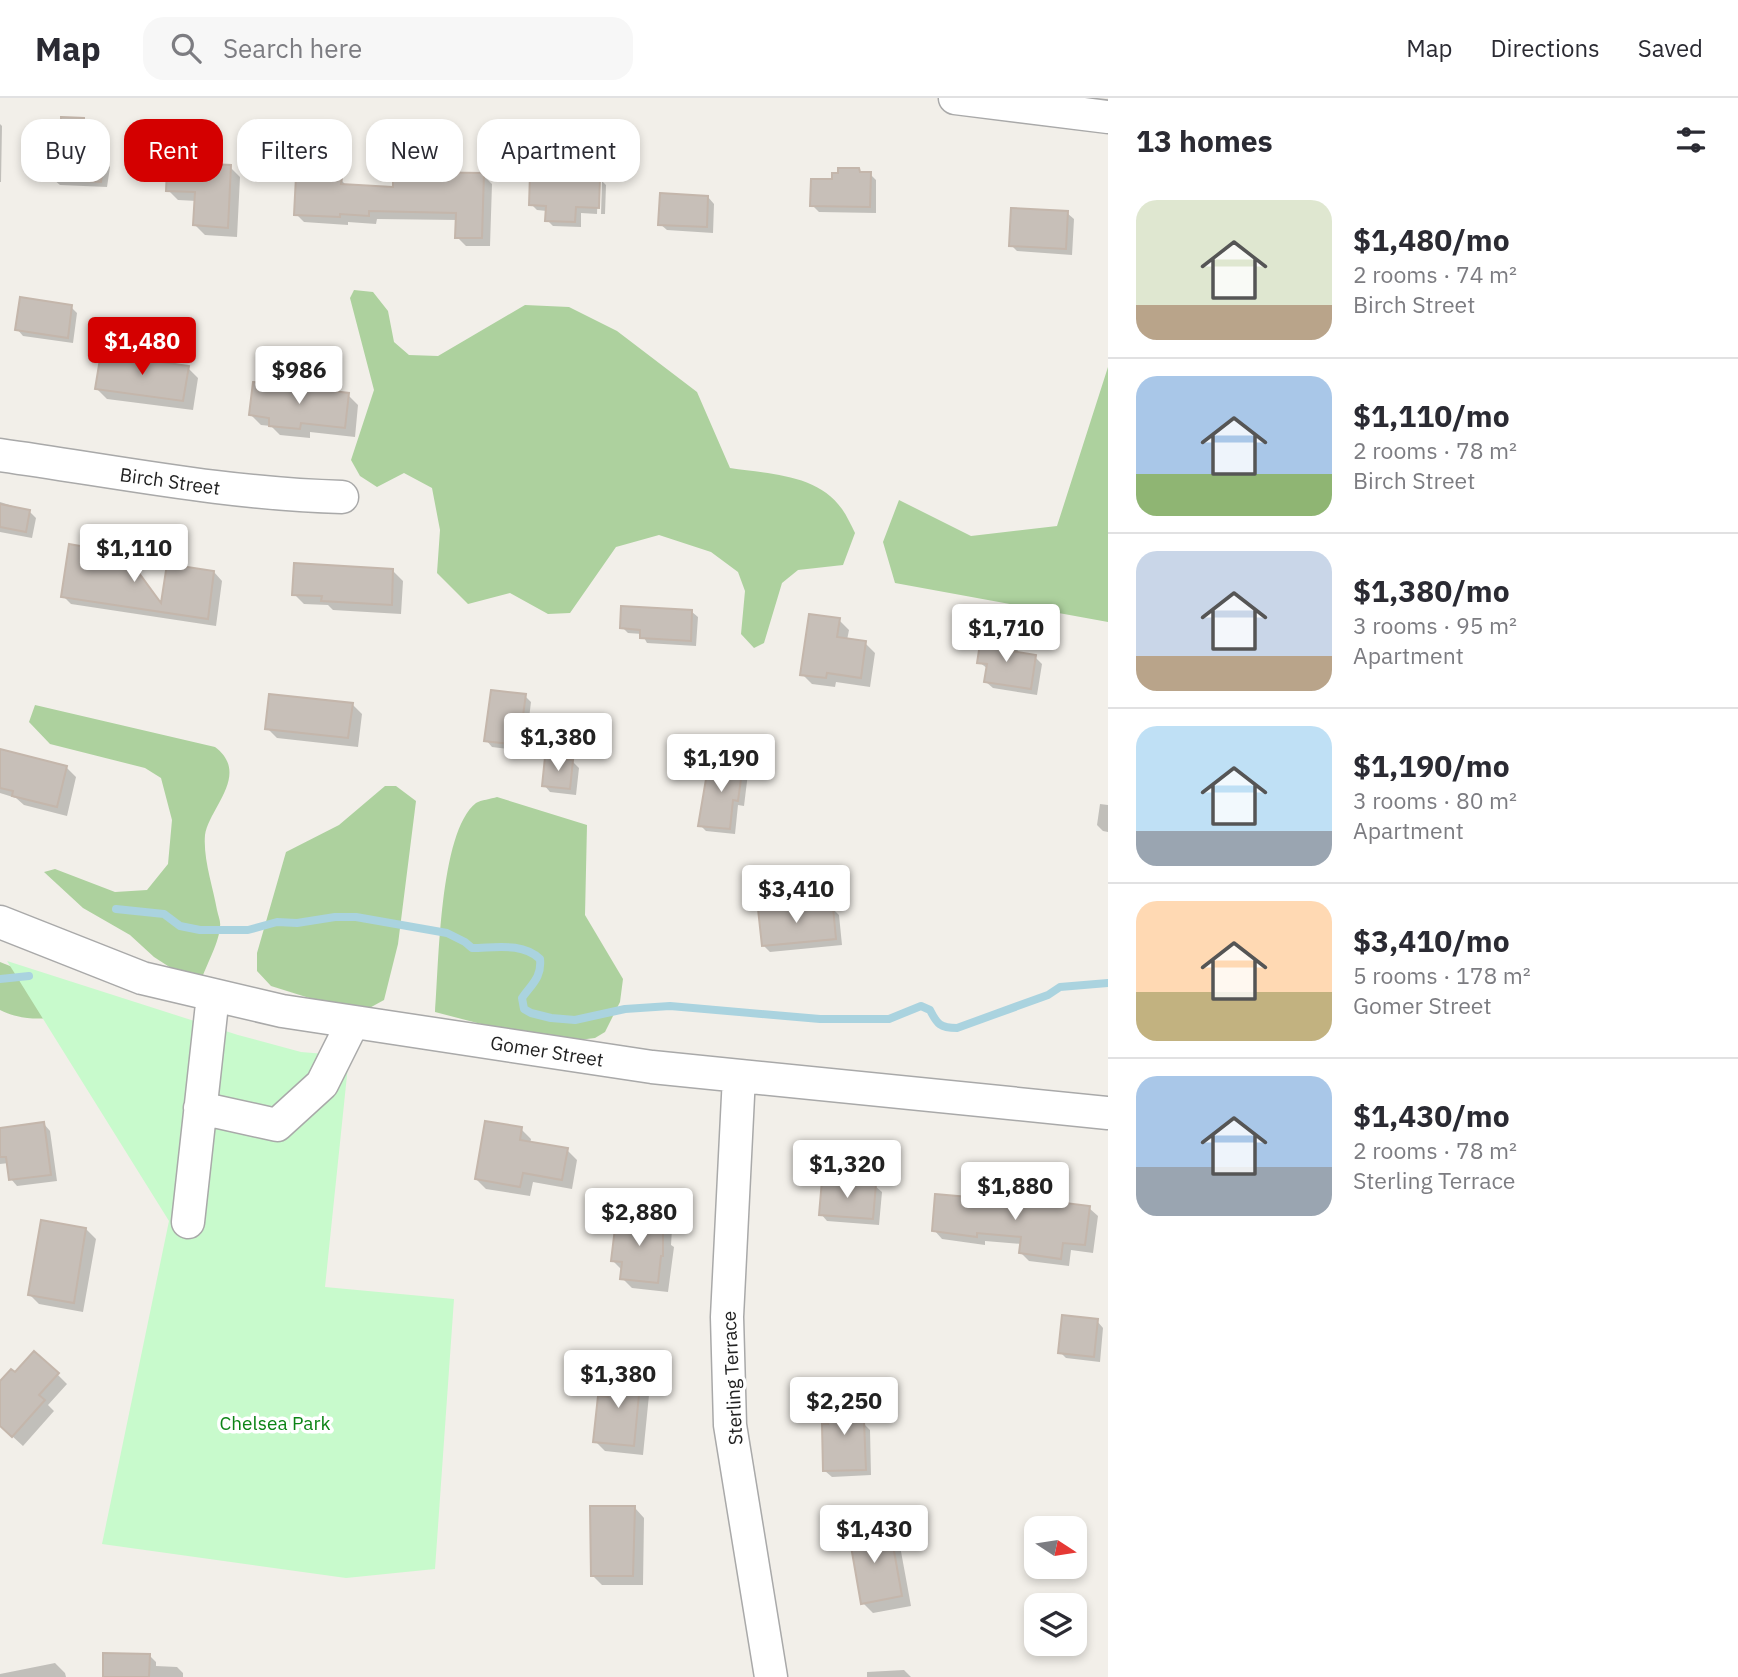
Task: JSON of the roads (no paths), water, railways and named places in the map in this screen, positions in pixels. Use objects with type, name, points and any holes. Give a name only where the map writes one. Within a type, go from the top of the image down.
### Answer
[{"type":"street","points":[[955,98],[1108,117]]},
{"type":"street","name":"Birch Street","points":[[0,455],[223,489],[278,495],[342,497]]},
{"type":"street","name":"Gomer Street","points":[[0,922],[142,978],[282,1011],[652,1067],[1108,1113]]},
{"type":"street","points":[[188,1222],[212,995]]},
{"type":"street","points":[[200,1108],[277,1125],[322,1084],[353,1022]]},
{"type":"street","name":"Sterling Terrace","points":[[739,1076],[727,1317],[730,1425],[771,1677]]},
{"type":"waterway","points":[[116,909],[164,914],[180,926],[200,930],[248,930],[277,922],[297,923],[335,917],[356,917],[447,933],[472,948],[517,948],[540,959],[538,976],[522,998],[524,1009],[551,1018],[575,1020],[625,1009],[670,1006],[820,1019],[889,1019],[921,1006],[930,1010],[940,1024],[957,1028],[1048,995],[1060,987],[1108,983]]},
{"type":"waterway","points":[[0,979],[29,976]]},
{"type":"park label","name":"Chelsea Park","points":[[275,1423]]}]
